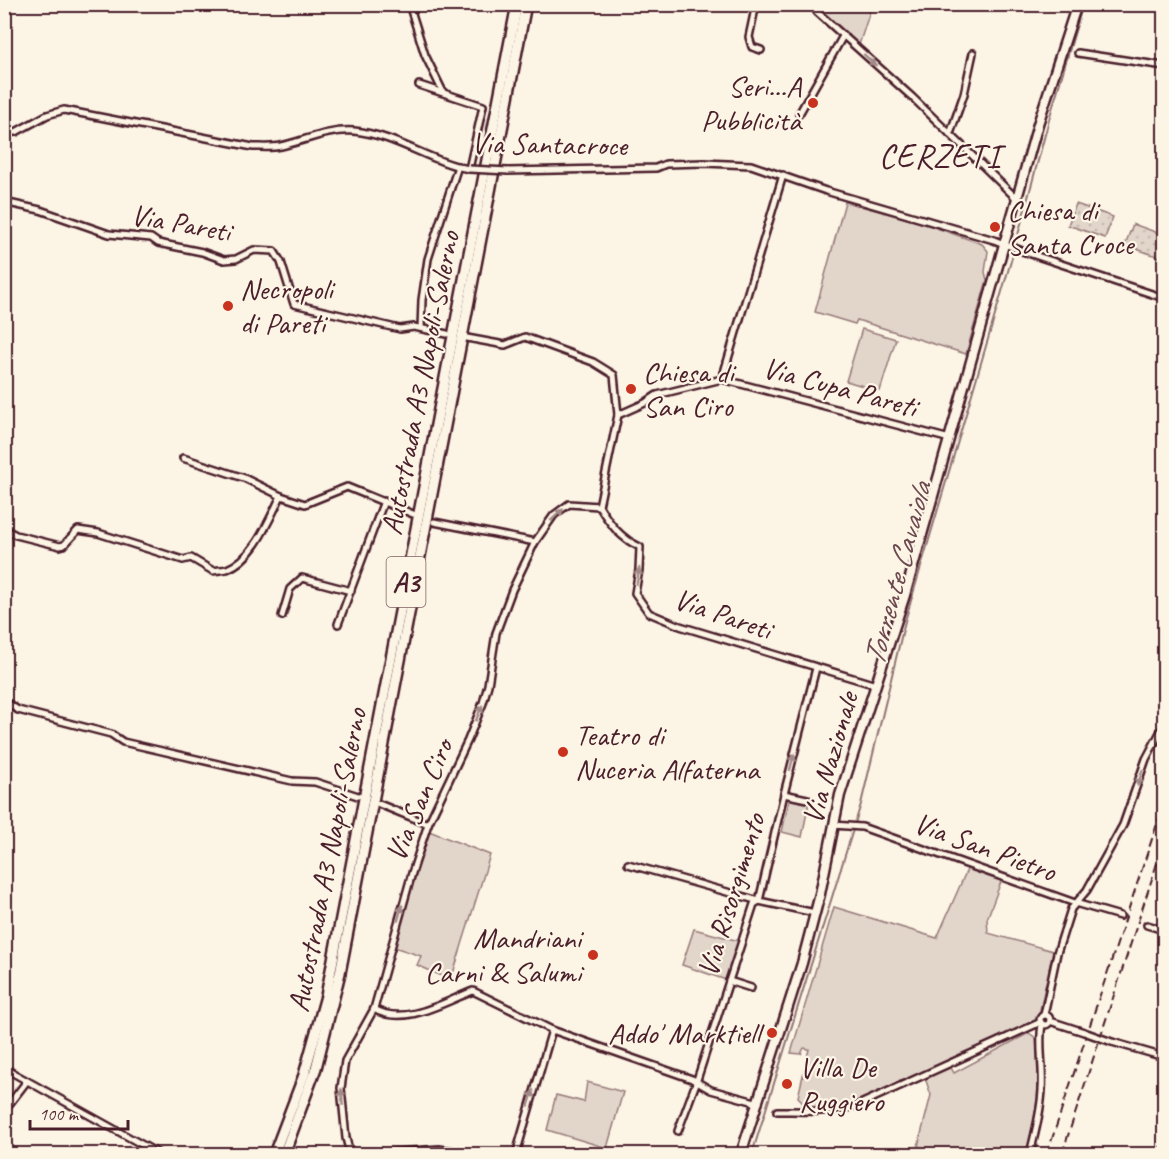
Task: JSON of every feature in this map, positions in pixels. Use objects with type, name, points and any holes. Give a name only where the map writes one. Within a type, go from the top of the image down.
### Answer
[{"type":"highway","name":"Autostrada A3 Napoli-Salerno","points":[[274,1155],[304,1075],[326,996],[517,4]]},
{"type":"highway","name":"Autostrada A3 Napoli-Salerno","points":[[284,1155],[316,1068],[340,973],[526,4]]},
{"type":"main road","name":"Via Nazionale","points":[[741,1155],[802,963],[843,785],[905,595],[1006,243],[1016,198],[1077,4]]},
{"type":"street","points":[[409,4],[425,55],[443,92]]},
{"type":"street","points":[[756,4],[749,40],[752,47],[761,50]]},
{"type":"street","points":[[814,4],[817,12],[1016,198]]},
{"type":"street","points":[[799,114],[843,36]]},
{"type":"street","points":[[950,134],[964,94],[973,53]]},
{"type":"street","points":[[1078,53],[1164,66]]},
{"type":"street","points":[[419,85],[483,106],[469,169]]},
{"type":"street","name":"Via Santacroce","points":[[4,133],[16,132],[47,115],[72,110],[253,147],[278,147],[334,132],[369,133],[469,169],[508,171],[656,168],[666,164],[704,162],[751,165],[826,191],[1006,243],[1022,251],[1164,298]]},
{"type":"street","points":[[421,328],[422,300],[428,259],[458,166]]},
{"type":"street","points":[[722,380],[783,175]]},
{"type":"street","name":"Via Pareti","points":[[4,202],[88,225],[109,234],[151,238],[158,243],[202,252],[224,260],[236,259],[254,250],[274,251],[281,262],[294,304],[392,327],[421,328],[447,334]]},
{"type":"street","points":[[467,338],[505,345],[525,337],[593,362],[614,375],[618,415],[599,506]]},
{"type":"street","name":"Via Cupa Pareti","points":[[618,415],[645,403],[657,394],[722,380],[950,439]]},
{"type":"street","points":[[183,458],[244,478],[281,496],[305,504],[347,488],[413,514]]},
{"type":"street","points":[[4,530],[60,546],[78,530],[98,533],[183,560],[190,558],[213,571],[228,569],[249,553],[260,538],[281,496]]},
{"type":"street","points":[[338,624],[384,501]]},
{"type":"street","name":"Via San Ciro","points":[[350,1155],[340,1088],[345,1061],[374,1009],[428,824],[483,703],[488,686],[496,633],[512,590],[535,542],[554,515],[569,504],[599,506]]},
{"type":"street","name":"Via Pareti","points":[[599,506],[612,527],[628,541],[640,547],[635,593],[649,613],[680,626],[876,685]]},
{"type":"street","points":[[434,522],[535,542]]},
{"type":"street","points":[[282,616],[290,589],[302,578],[351,591]]},
{"type":"street","name":"Via Risorgimento","points":[[678,1131],[696,1083],[754,904],[759,901],[816,668]]},
{"type":"street","points":[[4,701],[18,710],[111,734],[123,742],[292,781],[315,782],[358,796]]},
{"type":"street","points":[[1030,1155],[1039,1120],[1042,1089],[1040,1018],[1044,1015],[1065,924],[1074,903],[1087,890],[1124,825],[1146,759],[1164,725]]},
{"type":"street","points":[[784,794],[807,800]]},
{"type":"street","points":[[379,804],[428,824]]},
{"type":"street","name":"Via San Pietro","points":[[833,825],[862,827],[1074,903],[1120,916]]},
{"type":"street","points":[[628,864],[759,901],[815,913]]},
{"type":"street","points":[[1147,925],[1164,930]]},
{"type":"street","points":[[729,981],[751,988]]},
{"type":"street","points":[[374,1009],[383,1014],[414,1014],[473,991],[552,1030],[692,1079],[711,1090],[759,1103]]},
{"type":"street","points":[[1044,1015],[1049,1016],[1050,1021]]},
{"type":"street","points":[[777,1111],[817,1112],[858,1105],[1041,1023],[1046,1025],[1050,1021]]},
{"type":"street","points":[[1050,1021],[1164,1057]]},
{"type":"street","points":[[516,1155],[552,1030]]},
{"type":"street","points":[[4,1068],[159,1155]]},
{"type":"street","points":[[4,1111],[27,1081]]},
{"type":"street","points":[[373,1155],[439,1149],[475,1155]]},
{"type":"street","points":[[1162,1155],[1164,1149]]},
{"type":"shaded area","points":[[819,5],[872,5],[859,45],[823,13]]},
{"type":"shaded area","points":[[845,202],[917,221],[982,244],[988,251],[985,272],[987,280],[966,354],[857,320],[855,324],[815,312]]},
{"type":"shaded area","points":[[1076,204],[1113,217],[1105,238],[1068,225]]},
{"type":"shaded area","points":[[1133,224],[1164,235],[1162,258],[1125,245]]},
{"type":"shaded area","points":[[862,329],[896,339],[880,391],[846,381]]},
{"type":"shaded area","points":[[790,797],[809,802],[802,837],[782,832]]},
{"type":"shaded area","points":[[429,831],[490,855],[451,980],[417,965],[421,956],[394,947]]},
{"type":"shaded area","points":[[969,865],[1002,879],[987,919],[988,933],[1053,951],[1038,1019],[853,1104],[803,1111],[802,1101],[798,1097],[809,1049],[804,1048],[801,1054],[791,1053],[834,907],[937,938]]},
{"type":"shaded area","points":[[694,929],[739,941],[729,981],[682,965]]},
{"type":"shaded area","points":[[1029,1033],[1036,1038],[1038,1082],[1034,1125],[1026,1154],[942,1154],[918,1146],[931,1095],[925,1078],[950,1066],[954,1073]]},
{"type":"shaded area","points":[[587,1082],[623,1092],[607,1148],[547,1130],[556,1095],[584,1102]]},
{"type":"waterway","name":"Torrente Cavaiola","points":[[752,1154],[861,804],[905,621],[1011,261],[1083,4]]},
{"type":"railway","points":[[1047,1154],[1164,803]]},
{"type":"railway","points":[[1062,1154],[1164,842]]},
{"type":"place","name":"Seri...A Pubblicità","points":[[813,103]]},
{"type":"place","name":"Chiesa di Santa Croce","points":[[995,227]]},
{"type":"place","name":"Necropoli di Pareti","points":[[228,306]]},
{"type":"place","name":"Chiesa di San Ciro","points":[[631,389]]},
{"type":"place","name":"Teatro di Nuceria Alfaterna","points":[[563,752]]},
{"type":"place","name":"Mandriani Carni & Salumi","points":[[593,955]]},
{"type":"place","name":"Addo' Marktiell","points":[[772,1033]]},
{"type":"place","name":"Villa De Ruggiero","points":[[787,1084]]},
{"type":"district","name":"CERZETI","points":[[940,156]]}]
